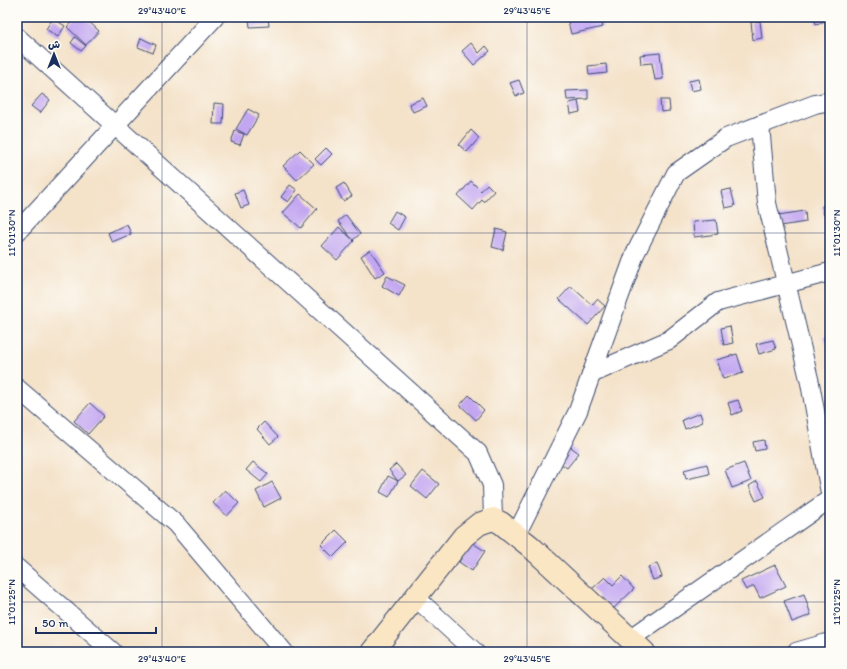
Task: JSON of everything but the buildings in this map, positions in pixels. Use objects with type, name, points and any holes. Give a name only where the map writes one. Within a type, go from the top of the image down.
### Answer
[{"type":"street","points":[[17,232],[215,17]]},
{"type":"street","points":[[17,37],[478,453],[492,485],[493,519]]},
{"type":"street","points":[[516,535],[578,411],[635,254],[676,173],[726,138],[815,104],[830,101]]},
{"type":"street","points":[[760,125],[767,203],[810,383],[830,493]]},
{"type":"street","points":[[592,374],[669,340],[718,302],[830,272]]},
{"type":"street","points":[[17,388],[176,524],[284,652]]},
{"type":"street","points":[[372,652],[464,536],[479,524],[493,519],[501,523],[516,535],[637,645],[830,499]]},
{"type":"street","points":[[17,568],[113,652]]},
{"type":"street","points":[[415,597],[475,652]]},
{"type":"street","points":[[796,652],[830,642]]}]
